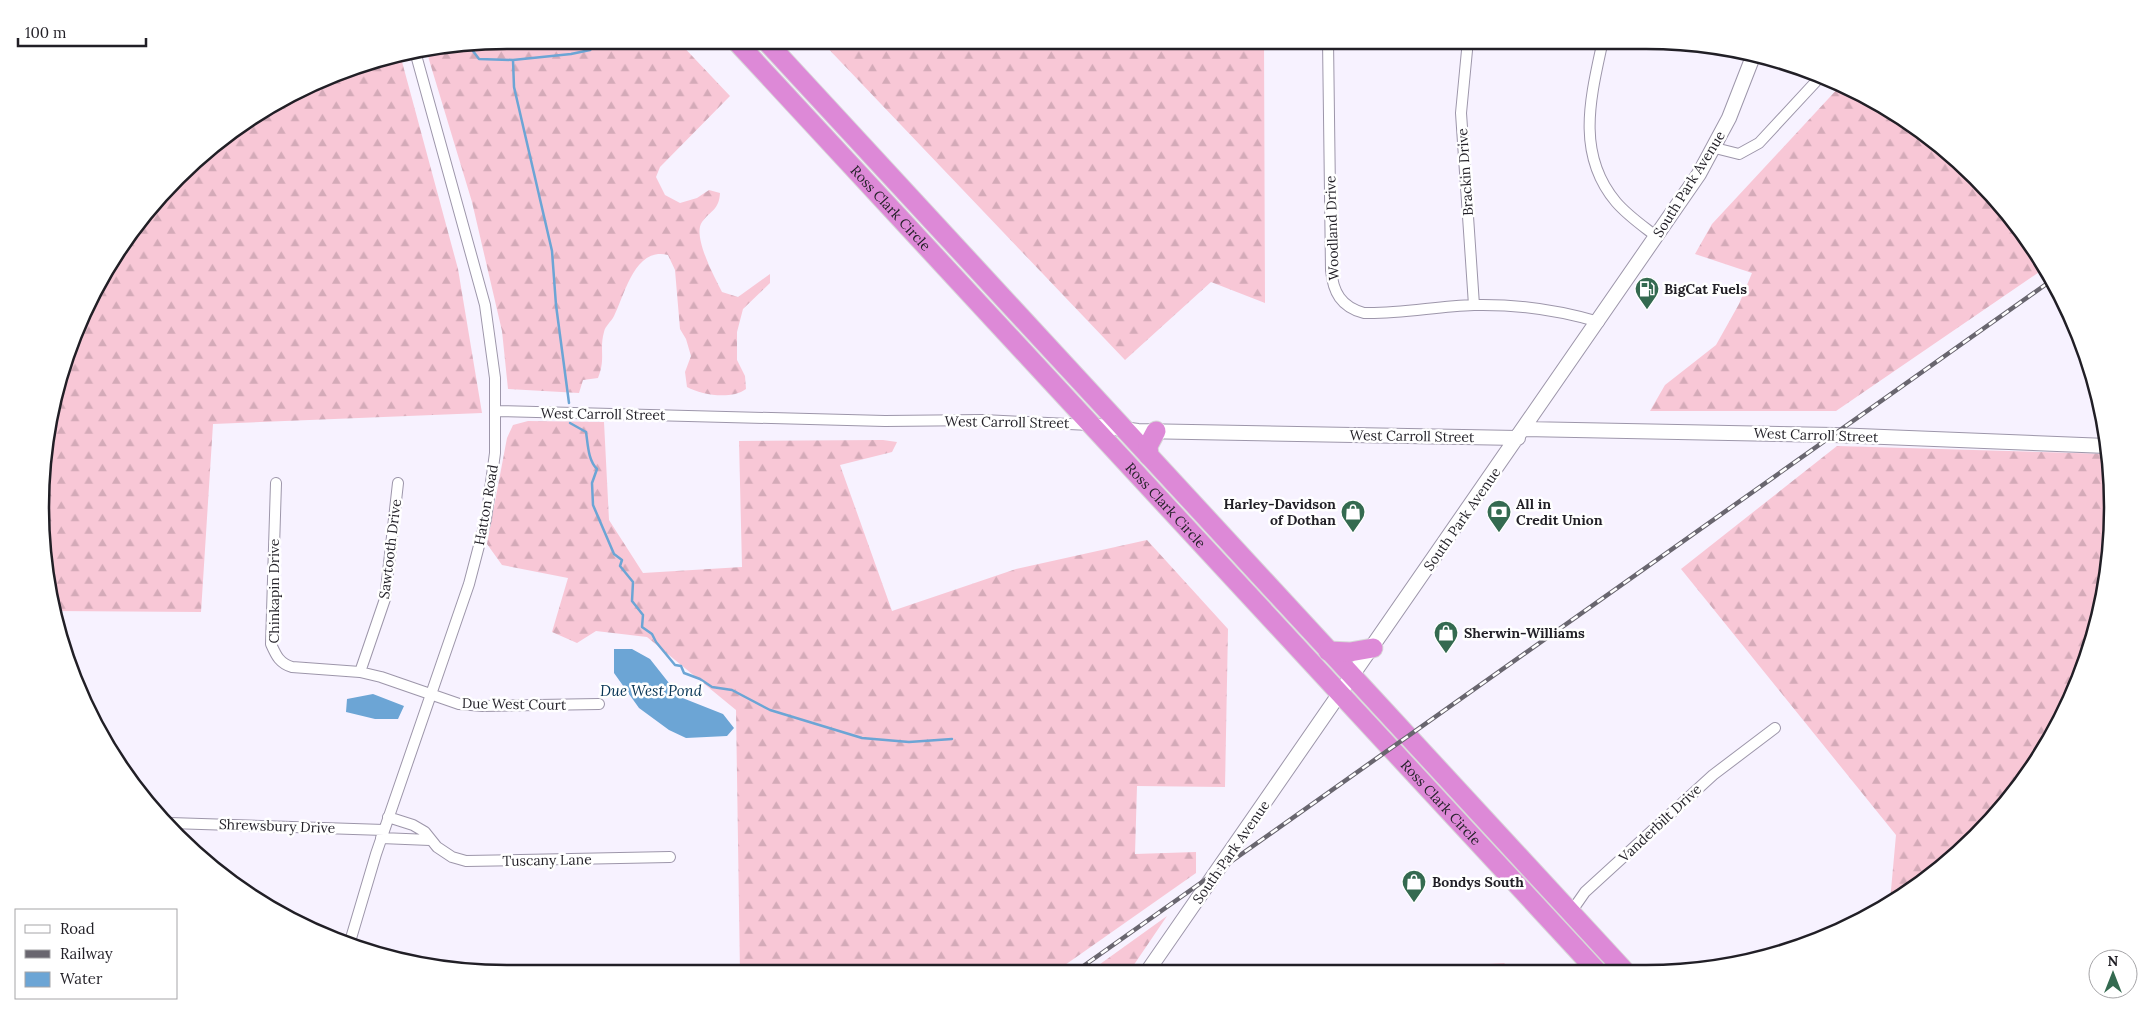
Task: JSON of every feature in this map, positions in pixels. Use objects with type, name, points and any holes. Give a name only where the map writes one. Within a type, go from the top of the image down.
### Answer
[{"type":"highway","name":"Ross Clark Circle","points":[[743,49],[1591,965]]},
{"type":"highway","name":"Ross Clark Circle","points":[[774,49],[1619,965]]},
{"type":"highway","points":[[852,166],[867,151]]},
{"type":"highway","points":[[1149,456],[1148,446],[1156,431]]},
{"type":"highway","points":[[1179,520],[1195,506]]},
{"type":"highway","points":[[1269,617],[1284,603]]},
{"type":"highway","points":[[1328,651],[1350,652],[1373,648]]},
{"type":"street","name":"Woodland Drive","points":[[1328,49],[1331,270],[1336,295],[1348,307],[1364,313],[1474,305],[1547,309],[1599,322]]},
{"type":"street","name":"Brackin Drive","points":[[1467,49],[1460,113],[1474,305]]},
{"type":"street","points":[[1601,49],[1588,118],[1592,155],[1600,178],[1617,203],[1657,237]]},
{"type":"street","name":"Hatton Road","points":[[351,938],[388,817],[466,593],[486,519],[493,474],[496,411],[494,360],[483,296],[417,58]]},
{"type":"street","name":"South Park Avenue","points":[[1152,965],[1657,237],[1715,148],[1751,61]]},
{"type":"street","points":[[1715,148],[1739,154],[1759,143],[1816,82]]},
{"type":"street","name":"West Carroll Street","points":[[496,411],[885,421],[983,420],[1091,425],[1156,431],[1834,435],[2100,446]]},
{"type":"street","name":"Chinkapin Drive","points":[[276,482],[271,644],[276,656],[283,664],[292,667],[360,672],[431,694]]},
{"type":"street","name":"Sawtooth Drive","points":[[360,672],[385,599],[398,482]]},
{"type":"street","name":"Due West Court","points":[[431,694],[459,704],[483,706],[599,704]]},
{"type":"street","name":"Vanderbilt Drive","points":[[1556,928],[1571,914],[1585,892],[1713,775],[1775,728]]},
{"type":"street","name":"Tuscany Lane","points":[[388,817],[413,825],[425,832],[437,847],[452,857],[466,861],[670,857]]},
{"type":"street","name":"Shrewsbury Drive","points":[[176,823],[383,834]]},
{"type":"street","points":[[383,834],[430,840]]},
{"type":"green space","points":[[507,49],[686,49],[730,96],[660,167],[656,177],[665,195],[680,203],[697,198],[709,190],[720,193],[718,203],[702,222],[700,237],[710,267],[722,292],[738,297],[770,274],[770,283],[743,309],[737,332],[737,360],[745,376],[746,389],[733,394],[716,395],[687,387],[685,372],[691,356],[686,339],[680,329],[675,270],[668,255],[656,254],[647,258],[639,265],[632,275],[614,316],[605,330],[602,344],[602,365],[598,378],[583,380],[579,393],[508,389],[502,331],[472,202],[428,56],[477,50]]},
{"type":"green space","points":[[829,49],[1264,49],[1265,303],[1211,282],[1125,360]]},
{"type":"green space","points":[[402,61],[458,269],[482,413],[213,424],[201,612],[61,611],[50,537],[50,477],[58,418],[64,388],[73,360],[96,304],[126,252],[162,205],[205,162],[252,126],[304,96],[360,73]]},
{"type":"green space","points":[[1836,90],[1875,110],[1901,126],[1948,162],[1991,205],[2010,228],[2039,272],[1836,411],[1650,411],[1665,385],[1716,345],[1739,304],[1752,273],[1695,254],[1712,224]]},
{"type":"green space","points":[[528,421],[604,422],[609,520],[643,573],[742,567],[739,441],[883,440],[897,442],[892,452],[840,465],[892,611],[1016,569],[1147,540],[1228,629],[1225,787],[1137,786],[1135,854],[1196,852],[1196,873],[1065,965],[740,965],[736,710],[647,637],[596,631],[577,643],[552,632],[568,578],[502,565],[487,544],[507,438],[513,425]]},
{"type":"green space","points":[[1837,446],[2101,454],[2104,507],[2100,567],[2089,626],[2080,654],[2057,710],[2027,762],[1991,809],[1948,852],[1925,871],[1891,894],[1896,835],[1681,569]]},
{"type":"green space","points":[[1167,916],[1134,965],[1099,965]]},
{"type":"green space","points":[[1504,963],[1506,965],[1488,965]]},
{"type":"water","name":"Due West Pond","points":[[614,649],[632,649],[650,659],[680,697],[723,714],[734,728],[727,736],[686,738],[669,730],[639,708],[614,673]]},
{"type":"water","points":[[373,694],[404,706],[398,719],[375,719],[346,712],[347,699]]},
{"type":"waterway","points":[[473,50],[479,59],[513,60],[571,54],[591,49]]},
{"type":"waterway","points":[[513,60],[514,87],[552,251],[556,305],[569,403]]},
{"type":"waterway","points":[[570,423],[586,432],[590,457],[597,469],[592,483],[593,505],[614,554],[622,560],[620,566],[633,582],[632,601],[643,615],[642,627],[652,634],[656,642],[675,665],[681,666],[684,673],[700,679],[712,687],[732,690],[770,710],[862,738],[909,742],[952,739]]},
{"type":"railway","points":[[1085,965],[2046,284]]},
{"type":"place","name":"BigCat Fuels","points":[[1647,310]]},
{"type":"place","name":"Harley-Davidson of Dothan","points":[[1353,533]]},
{"type":"place","name":"All in Credit Union","points":[[1499,533]]},
{"type":"place","name":"Sherwin-Williams","points":[[1446,654]]},
{"type":"place","name":"Bondys South","points":[[1414,903]]}]
